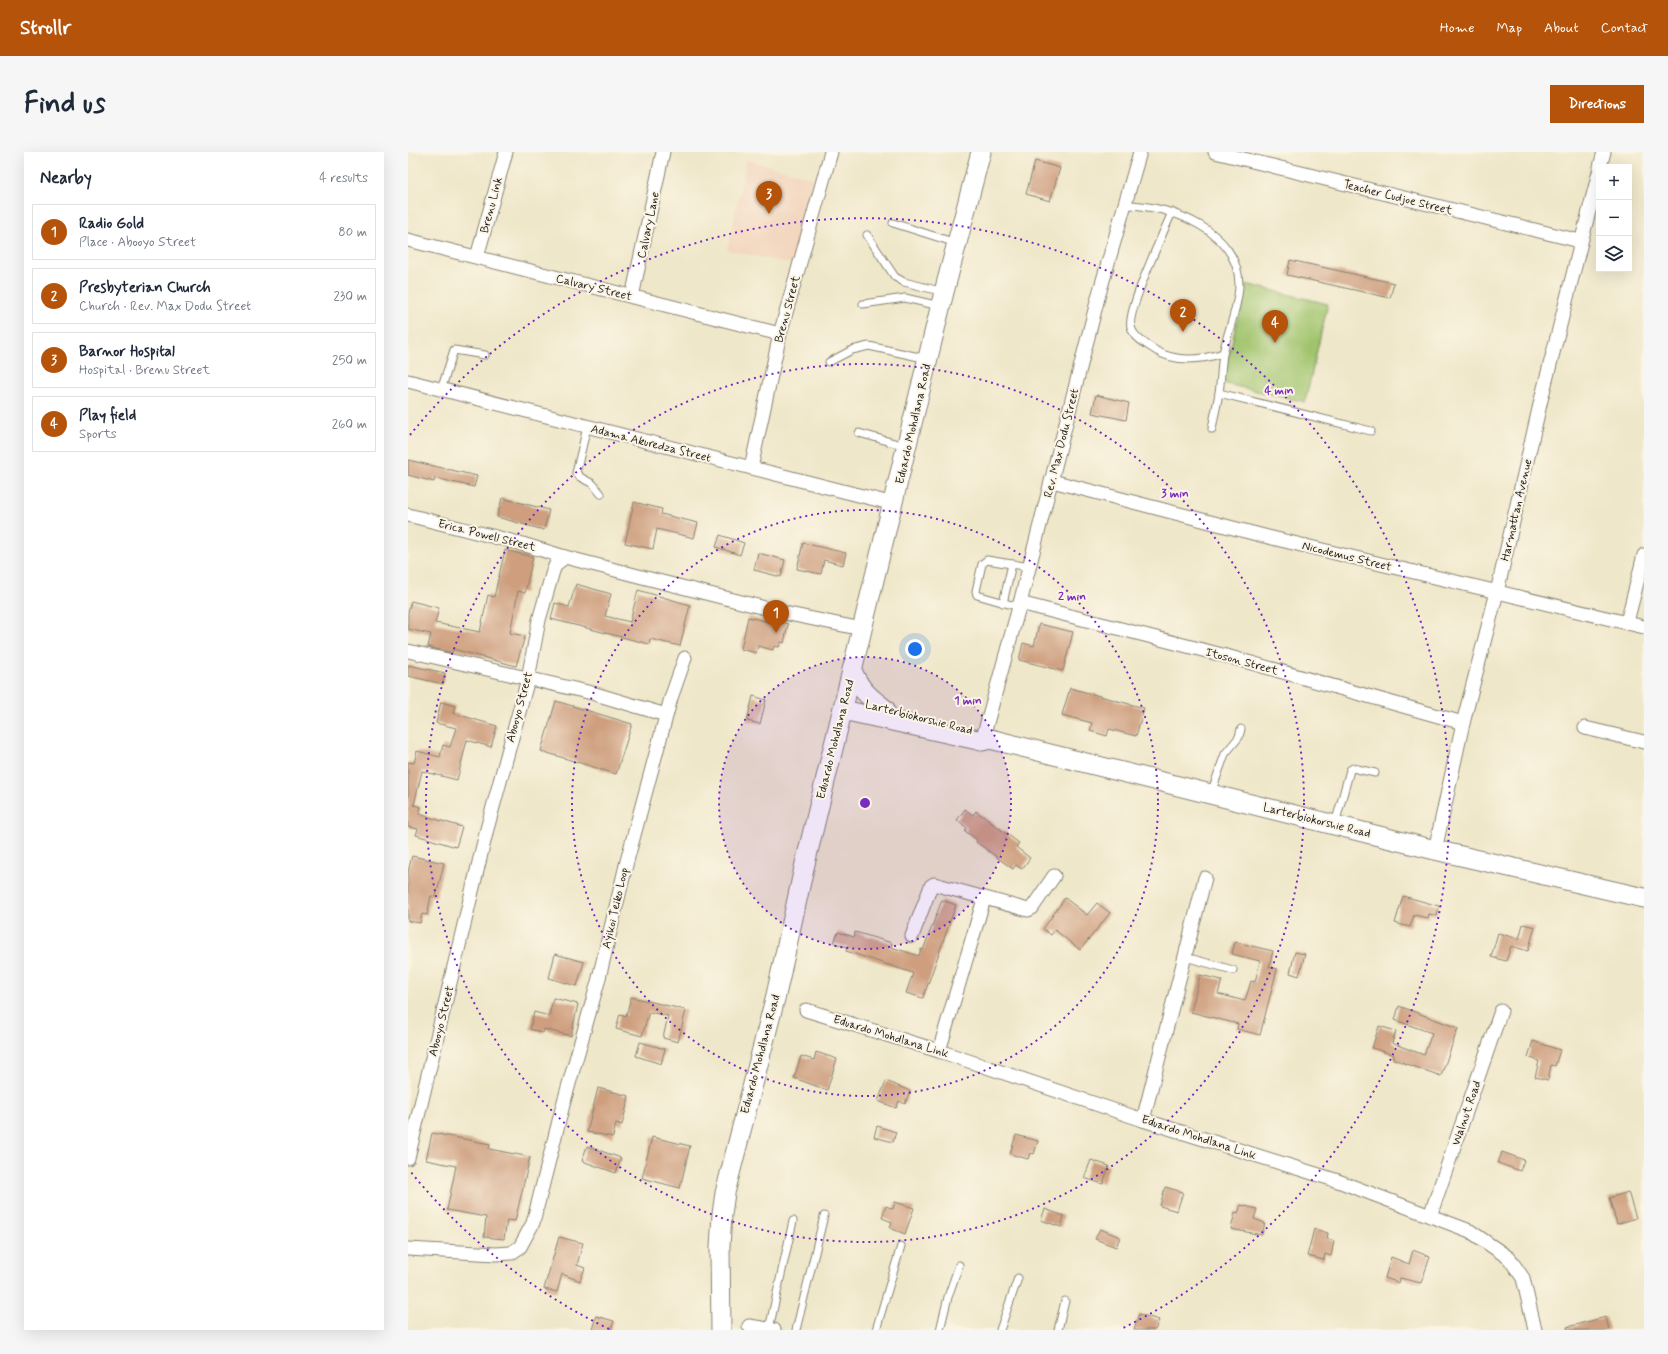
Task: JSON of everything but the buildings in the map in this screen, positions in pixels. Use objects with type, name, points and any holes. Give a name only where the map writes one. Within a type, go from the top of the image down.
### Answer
[{"type":"main road","name":"Eduardo Mohdlana Road","points":[[721,1330],[720,1247],[725,1193],[776,995],[804,868],[894,504],[942,299],[981,152]]},
{"type":"main road","points":[[842,712],[854,719],[877,712],[857,683],[852,670]]},
{"type":"main road","name":"Larterbiokorshie Road","points":[[842,712],[877,712],[1211,793],[1435,850],[1644,898]]},
{"type":"street","name":"Brenu Link","points":[[477,257],[506,152]]},
{"type":"street","name":"Calvary Lane","points":[[632,297],[663,152]]},
{"type":"street","name":"Brenu Street","points":[[751,468],[780,334],[831,152]]},
{"type":"street","name":"Rev. Max Dodu Street","points":[[985,738],[1099,294],[1140,152]]},
{"type":"street","name":"Teacher Cudjoe Street","points":[[1215,152],[1580,241]]},
{"type":"street","points":[[1601,164],[1604,152]]},
{"type":"street","name":"Harmattan Avenue","points":[[1435,850],[1463,723],[1497,592],[1541,400],[1580,241],[1596,183]]},
{"type":"street","name":"Calvary Street","points":[[408,240],[780,334]]},
{"type":"street","name":"Adama Akuredza Street","points":[[408,381],[894,504]]},
{"type":"street","name":"Nicodemus Street","points":[[1052,481],[1276,539],[1644,627]]},
{"type":"street","name":"Erica Powell Street","points":[[408,515],[519,543],[566,557]]},
{"type":"street","points":[[1627,622],[1644,555]]},
{"type":"street","points":[[566,557],[789,614],[862,630]]},
{"type":"street","name":"Abooyo Street","points":[[408,1158],[487,829],[528,679],[539,620],[549,582],[556,564],[566,557]]},
{"type":"street","name":"Itoson Street","points":[[1020,605],[1230,657],[1463,723]]},
{"type":"street","points":[[408,651],[592,693],[666,715]]},
{"type":"street","name":"Ayikoi Teiko Loop","points":[[408,1249],[496,1254],[511,1253],[520,1247],[533,1223],[563,1105],[598,982],[626,861],[666,715],[685,658]]},
{"type":"street","points":[[1585,728],[1644,742]]},
{"type":"street","points":[[912,936],[931,886],[934,884],[1028,910],[1032,908],[1054,876]]},
{"type":"street","points":[[1143,1120],[1205,878]]},
{"type":"street","points":[[940,1051],[984,899]]},
{"type":"street","name":"Eduardo Mohdlana Link","points":[[806,1010],[940,1051],[1143,1120],[1338,1181],[1470,1231],[1509,1258],[1523,1278],[1536,1330]]},
{"type":"street","name":"Walnut Road","points":[[1430,1216],[1501,1011]]},
{"type":"street","points":[[749,1326],[772,1330]]},
{"type":"lane","points":[[1125,205],[1144,205],[1186,217],[1201,226],[1222,244],[1234,261],[1239,286],[1223,353],[1219,393],[1212,429]]},
{"type":"lane","points":[[1172,212],[1132,309],[1131,327],[1136,337],[1160,353],[1195,360],[1223,353]]},
{"type":"lane","points":[[893,223],[957,243]]},
{"type":"lane","points":[[867,235],[895,276],[904,282],[942,299]]},
{"type":"lane","points":[[863,304],[904,298],[942,299]]},
{"type":"lane","points":[[829,362],[852,350],[869,346],[928,359]]},
{"type":"lane","points":[[441,390],[454,350],[485,355]]},
{"type":"lane","points":[[1219,393],[1372,431]]},
{"type":"lane","points":[[587,426],[576,473],[593,484],[601,494]]},
{"type":"lane","points":[[859,434],[907,447]]},
{"type":"lane","points":[[1020,605],[1003,603],[977,595],[976,591],[982,564],[987,560],[1030,567]]},
{"type":"lane","points":[[1003,603],[1012,564]]},
{"type":"lane","points":[[1211,793],[1225,754],[1239,737],[1241,729]]},
{"type":"lane","points":[[1335,824],[1350,770],[1354,768],[1375,773]]},
{"type":"lane","points":[[1185,957],[1233,970]]},
{"type":"lane","points":[[796,1330],[824,1216]]},
{"type":"lane","points":[[772,1330],[793,1222]]},
{"type":"lane","points":[[876,1330],[901,1246]]},
{"type":"lane","points":[[940,1330],[948,1297],[959,1265]]},
{"type":"lane","points":[[1000,1330],[1018,1278]]},
{"type":"lane","points":[[1058,1330],[1065,1301]]},
{"type":"shaded area","points":[[747,160],[813,178],[792,264],[727,250]]},
{"type":"green space","points":[[1246,284],[1328,304],[1305,402],[1222,383]]},
{"type":"place","name":"Barnor Hospital","points":[[769,214]]},
{"type":"place","name":"Presbyterian Church","points":[[1183,332]]},
{"type":"place","name":"Play field","points":[[1275,343]]},
{"type":"place","name":"Radio Gold","points":[[776,633]]}]
